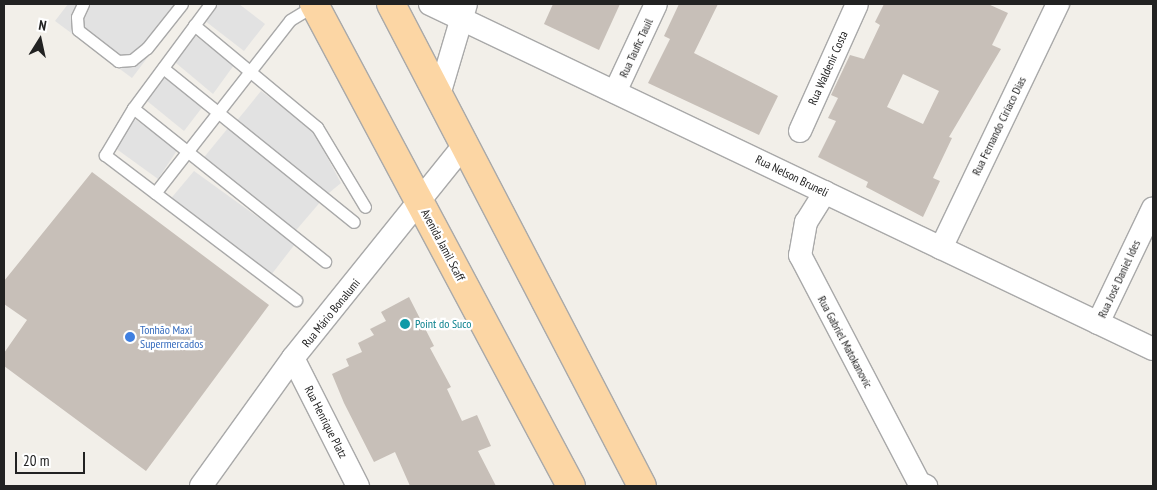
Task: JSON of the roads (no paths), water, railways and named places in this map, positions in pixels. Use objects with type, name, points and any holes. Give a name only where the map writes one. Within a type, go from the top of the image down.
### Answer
[{"type":"main road","name":"Avenida Jamil Scaff","points":[[314,4],[571,486]]},
{"type":"main road","points":[[391,4],[642,486]]},
{"type":"street","name":"Rua Nelson Bruneli","points":[[430,4],[463,11],[616,92],[1153,349]]},
{"type":"street","name":"Rua Taufic Tauil","points":[[616,92],[656,4]]},
{"type":"street","name":"Rua Waldenir Costa","points":[[800,132],[857,4]]},
{"type":"street","name":"Rua Fernando Ciríaco Dias","points":[[941,248],[1058,4]]},
{"type":"street","points":[[439,94],[463,11]]},
{"type":"street","name":"Rua Mário Bonalumi","points":[[201,486],[294,358],[421,203],[465,144]]},
{"type":"street","name":"Rua Gabriel Matokanovic","points":[[825,192],[806,222],[800,255],[919,483],[926,486]]},
{"type":"street","name":"Rua José Daniel Ides","points":[[1098,323],[1153,208]]},
{"type":"street","name":"Rua Henrique Platz","points":[[294,358],[358,486]]},
{"type":"lane","points":[[83,4],[77,17],[78,30],[118,61],[132,60],[147,48],[182,4]]},
{"type":"lane","points":[[210,4],[133,108],[105,155],[296,300]]},
{"type":"lane","points":[[155,193],[190,152],[290,20],[314,4]]},
{"type":"lane","points":[[194,25],[251,70],[317,127],[365,207]]},
{"type":"lane","points":[[163,68],[221,112],[354,222]]},
{"type":"lane","points":[[133,108],[325,261]]},
{"type":"place","name":"Point do Suco","points":[[405,324]]},
{"type":"place","name":"Tonhão Maxi Supermercados","points":[[130,337]]}]
